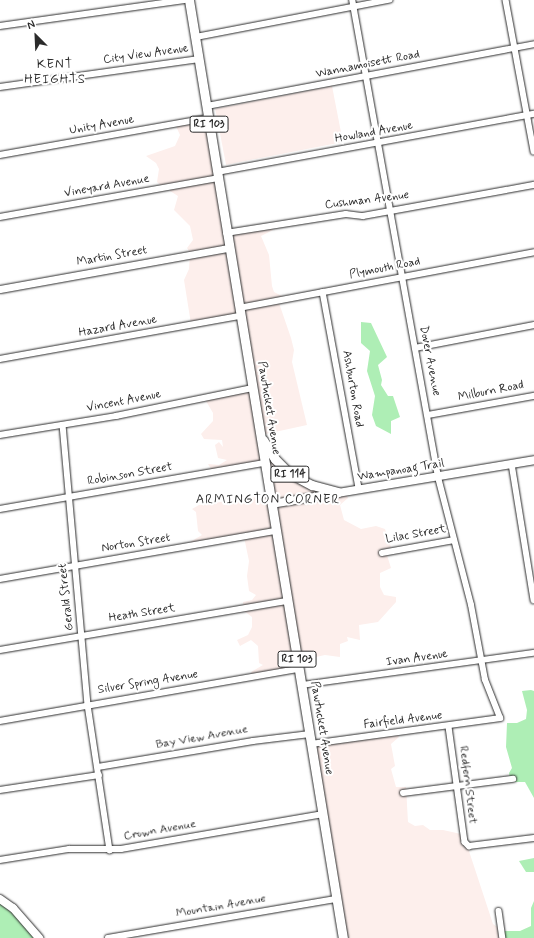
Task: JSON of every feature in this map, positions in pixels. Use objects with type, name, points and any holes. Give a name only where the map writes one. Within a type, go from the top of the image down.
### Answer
[{"type":"main road","name":"Pawtucket Avenue","points":[[189,0],[218,175],[228,248],[240,312],[343,938]]},
{"type":"main road","name":"RI 114","points":[[260,433],[275,459],[289,473],[312,486],[338,492]]},
{"type":"main road","name":"Wampanoag Trail","points":[[272,504],[534,460]]},
{"type":"main road","points":[[0,899],[13,908],[39,938]]},
{"type":"street","points":[[0,26],[184,0]]},
{"type":"street","name":"Dover Avenue","points":[[352,0],[438,477],[454,540],[487,687],[500,718],[497,719]]},
{"type":"street","points":[[196,37],[389,0]]},
{"type":"street","points":[[506,0],[534,151]]},
{"type":"street","name":"Wannamoisett Road","points":[[207,106],[534,44]]},
{"type":"street","name":"City View Avenue","points":[[0,87],[199,59]]},
{"type":"street","name":"Howland Avenue","points":[[218,175],[534,114]]},
{"type":"street","name":"Unity Avenue","points":[[0,155],[208,118]]},
{"type":"street","name":"Vineyard Avenue","points":[[0,217],[218,175]]},
{"type":"street","name":"Cushman Avenue","points":[[226,233],[346,214],[363,216],[534,185]]},
{"type":"street","name":"Martin Street","points":[[0,289],[228,248]]},
{"type":"street","name":"Plymouth Road","points":[[240,312],[323,292],[534,252]]},
{"type":"street","name":"Ashburton Road","points":[[323,292],[359,489]]},
{"type":"street","name":"Hazard Avenue","points":[[0,359],[240,312]]},
{"type":"street","points":[[415,348],[534,325]]},
{"type":"street","name":"Vincent Avenue","points":[[0,435],[63,425],[252,388]]},
{"type":"street","name":"Milburn Road","points":[[428,415],[534,396]]},
{"type":"street","name":"Gerald Street","points":[[63,425],[74,566],[88,705],[99,775]]},
{"type":"street","name":"Robinson Street","points":[[0,509],[264,463]]},
{"type":"street","points":[[512,464],[534,600]]},
{"type":"street","name":"Norton Street","points":[[0,579],[276,531]]},
{"type":"street","name":"Lilac Street","points":[[382,553],[454,540]]},
{"type":"street","name":"Heath Street","points":[[0,650],[288,601]]},
{"type":"street","name":"Ivan Avenue","points":[[302,686],[534,653]]},
{"type":"street","name":"Silver Spring Avenue","points":[[0,721],[299,669]]},
{"type":"street","name":"Fairfield Avenue","points":[[311,744],[449,727],[497,719]]},
{"type":"street","name":"Redfern Street","points":[[449,727],[463,838],[466,844],[474,845],[534,838]]},
{"type":"street","name":"Bay View Avenue","points":[[98,767],[253,741],[310,734]]},
{"type":"street","points":[[0,790],[99,775],[110,850]]},
{"type":"street","points":[[403,793],[456,785],[513,779]]},
{"type":"street","name":"Crown Avenue","points":[[0,860],[69,848],[110,850],[323,814]]},
{"type":"street","name":"Mountain Avenue","points":[[108,938],[337,899]]},
{"type":"street","points":[[499,910],[503,938]]},
{"type":"shaded area","points":[[332,86],[343,142],[226,165],[215,109]]},
{"type":"shaded area","points":[[208,118],[226,233],[270,226],[273,230],[261,236],[269,255],[274,292],[284,297],[279,303],[294,350],[292,362],[307,425],[261,435],[290,475],[344,492],[348,498],[340,505],[344,520],[361,529],[376,526],[385,529],[391,547],[386,552],[391,568],[380,573],[380,587],[384,595],[396,597],[396,602],[378,622],[359,625],[360,640],[347,637],[348,641],[340,644],[340,657],[325,655],[302,660],[299,658],[298,668],[253,677],[251,672],[263,665],[259,663],[258,646],[251,640],[240,646],[237,640],[248,635],[252,627],[252,617],[244,611],[243,602],[252,600],[256,595],[249,591],[247,576],[249,561],[244,537],[193,546],[190,542],[202,535],[198,531],[196,512],[192,509],[199,505],[270,495],[263,463],[213,472],[208,464],[219,465],[227,460],[218,458],[215,445],[219,442],[223,447],[222,440],[204,439],[201,434],[213,421],[213,413],[206,401],[208,397],[253,388],[240,316],[191,324],[184,280],[189,269],[190,253],[187,248],[193,240],[190,226],[174,210],[178,196],[170,191],[170,187],[163,187],[157,182],[159,169],[156,163],[146,156],[175,146],[180,135],[175,124]]},
{"type":"shaded area","points":[[397,733],[399,737],[391,744],[395,766],[391,769],[396,787],[406,787],[408,822],[415,826],[423,825],[430,830],[443,830],[461,834],[467,845],[493,924],[500,929],[504,938],[343,938],[315,743]]},
{"type":"green space","points":[[361,322],[371,323],[387,357],[378,365],[382,380],[381,385],[388,396],[393,396],[400,417],[391,421],[391,434],[376,426],[372,415],[375,396],[367,371],[370,351],[361,343]]},
{"type":"green space","points":[[522,691],[534,691],[534,798],[525,782],[515,782],[510,779],[509,773],[512,768],[506,747],[507,723],[517,723],[526,719],[527,710]]},
{"type":"green space","points":[[534,858],[534,872],[526,872],[519,861]]},
{"type":"green space","points":[[0,898],[39,938],[0,938]]},
{"type":"green space","points":[[534,901],[534,938],[504,938],[503,931],[520,931],[531,926],[531,908]]},
{"type":"district","name":"KENT HEIGHTS","points":[[55,74]]},
{"type":"district","name":"ARMINGTON CORNER","points":[[268,500]]}]
